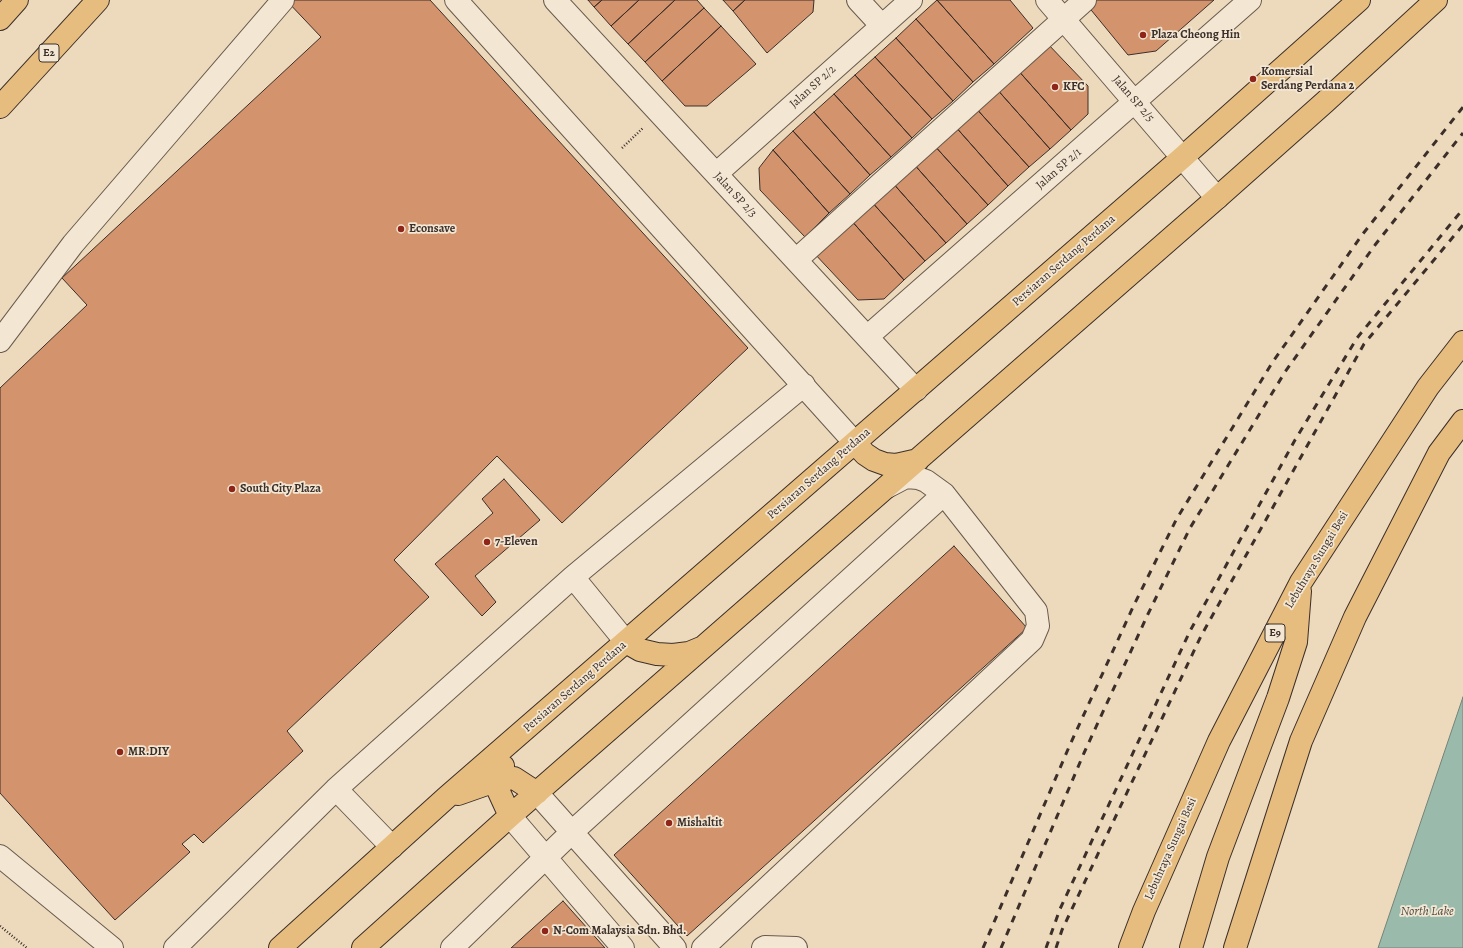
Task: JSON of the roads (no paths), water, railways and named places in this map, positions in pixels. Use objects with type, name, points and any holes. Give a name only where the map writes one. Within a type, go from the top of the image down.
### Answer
[{"type":"main road","points":[[0,19],[17,0]]},
{"type":"main road","name":"E2","points":[[0,107],[98,0]]},
{"type":"main road","name":"Persiaran Serdang Perdana","points":[[280,948],[447,797],[1183,157],[1359,0]]},
{"type":"main road","points":[[363,948],[510,816],[1218,198],[1436,0]]},
{"type":"main road","name":"Lebuhraya Sungai Besi","points":[[1130,948],[1144,911],[1219,741],[1301,582],[1428,387],[1463,342]]},
{"type":"main road","points":[[1235,948],[1304,733],[1355,617],[1439,453],[1463,421]]},
{"type":"main road","points":[[855,443],[864,454],[885,464],[896,465],[918,460]]},
{"type":"main road","points":[[1191,948],[1218,857],[1278,698],[1296,642],[1301,582]]},
{"type":"main road","points":[[626,642],[640,650],[662,655],[690,653],[705,647]]},
{"type":"main road","points":[[510,816],[499,792],[498,780],[511,742]]},
{"type":"main road","points":[[447,797],[498,780],[514,778],[537,794]]},
{"type":"street","points":[[0,341],[73,244],[283,0]]},
{"type":"street","points":[[456,0],[855,443]]},
{"type":"street","name":"Jalan SP 2/3","points":[[555,0],[916,390]]},
{"type":"street","points":[[858,0],[882,26]]},
{"type":"street","name":"Jalan SP 2/2","points":[[716,174],[911,0]]},
{"type":"street","name":"Jalan SP 2/5","points":[[1048,0],[1218,198]]},
{"type":"street","points":[[796,260],[1085,0]]},
{"type":"street","name":"Jalan SP 2/1","points":[[867,337],[1250,0]]},
{"type":"street","points":[[175,948],[336,789],[573,577],[804,386]]},
{"type":"street","points":[[703,948],[1032,640],[1038,626],[1036,611],[944,494],[926,481],[918,478],[906,477],[886,488]]},
{"type":"street","points":[[452,948],[572,832],[944,494]]},
{"type":"street","points":[[573,577],[626,642]]},
{"type":"street","points":[[336,789],[392,847]]},
{"type":"street","points":[[537,794],[675,948]]},
{"type":"street","points":[[510,816],[623,948]]},
{"type":"street","points":[[0,856],[112,948]]},
{"type":"street","points":[[763,948],[796,948]]},
{"type":"water","name":"North Lake","points":[[1463,697],[1463,948],[1378,948]]},
{"type":"railway","points":[[983,948],[1069,747],[1133,607],[1176,520],[1272,363],[1362,235],[1463,107]]},
{"type":"railway","points":[[1001,948],[1084,753],[1148,614],[1190,528],[1285,372],[1375,245],[1463,133]]},
{"type":"railway","points":[[1046,948],[1060,909],[1190,631],[1295,440],[1357,338],[1463,209]]},
{"type":"railway","points":[[1056,948],[1062,930],[1201,636],[1364,344],[1463,225]]},
{"type":"place","name":"Plaza Cheong Hin","points":[[1143,35]]},
{"type":"place","name":"Komersial Serdang Perdana 2","points":[[1253,79]]},
{"type":"place","name":"KFC","points":[[1055,87]]},
{"type":"place","name":"Econsave","points":[[401,229]]},
{"type":"place","name":"South City Plaza","points":[[232,489]]},
{"type":"place","name":"7-Eleven","points":[[487,542]]},
{"type":"place","name":"MR.DIY","points":[[120,752]]},
{"type":"place","name":"Mishaltit","points":[[669,823]]},
{"type":"place","name":"N-Com Malaysia Sdn. Bhd.","points":[[545,931]]}]
